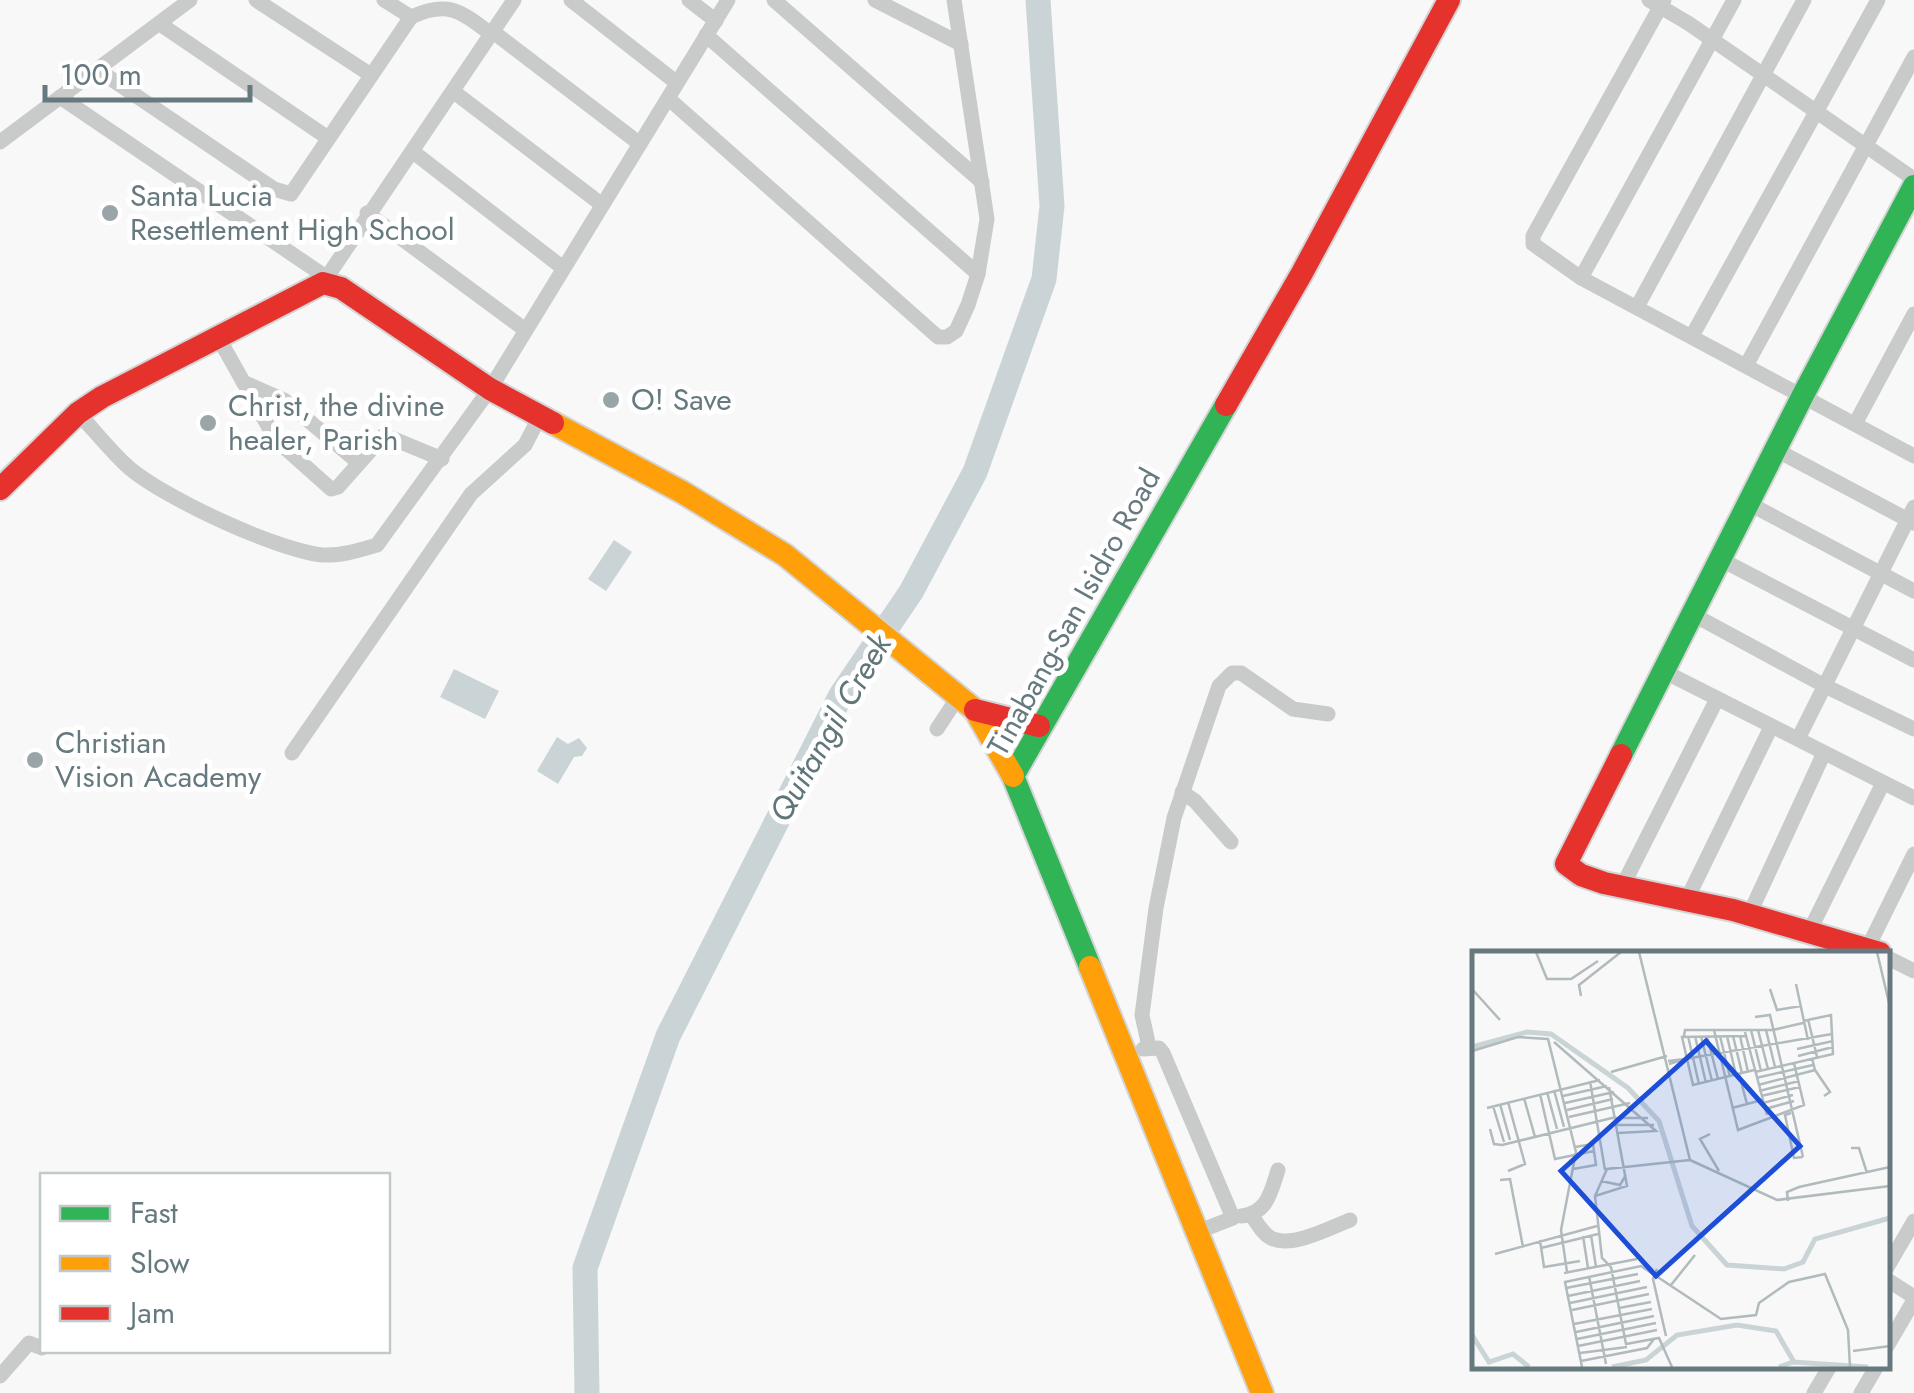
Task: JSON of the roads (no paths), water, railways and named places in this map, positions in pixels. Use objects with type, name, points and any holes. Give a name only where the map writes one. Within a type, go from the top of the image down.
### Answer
[{"type":"street","points":[[0,142],[190,0]]},
{"type":"street","points":[[256,0],[372,75]]},
{"type":"street","points":[[384,0],[411,17]]},
{"type":"street","points":[[0,489],[78,413],[102,397],[325,280],[514,0]]},
{"type":"street","points":[[571,0],[677,82]]},
{"type":"street","points":[[689,0],[716,20]]},
{"type":"street","points":[[78,413],[127,466],[151,484],[286,548],[326,556],[377,545],[490,389],[728,0]]},
{"type":"street","points":[[774,0],[982,182]]},
{"type":"street","points":[[875,0],[962,44]]},
{"type":"street","points":[[669,99],[938,337],[947,337],[956,330],[978,274],[987,219],[954,0]]},
{"type":"street","name":"Tinabang-San Isidro Road","points":[[1262,1393],[1013,776],[1302,273],[1449,0]]},
{"type":"street","points":[[1581,278],[1734,0]]},
{"type":"street","points":[[1637,307],[1804,0]]},
{"type":"street","points":[[1692,336],[1878,0]]},
{"type":"street","points":[[1875,951],[1688,898],[1622,887],[1567,868],[1566,858],[1803,394],[1914,182],[1658,2],[1533,236],[1536,248],[1581,278],[1747,364],[1803,394],[1855,424],[1912,450]]},
{"type":"street","points":[[98,70],[282,193],[291,194],[411,17],[430,9],[453,8],[492,32],[640,144]]},
{"type":"street","points":[[160,24],[328,138]]},
{"type":"street","points":[[706,35],[978,274]]},
{"type":"street","points":[[1747,364],[1914,57]]},
{"type":"street","points":[[454,92],[600,204]]},
{"type":"street","points":[[60,97],[490,389],[682,492],[771,546],[910,654],[966,704],[1013,776]]},
{"type":"street","points":[[412,151],[563,268]]},
{"type":"street","points":[[368,213],[524,329]]},
{"type":"street","points":[[1855,424],[1914,314]]},
{"type":"street","points":[[218,337],[276,440],[331,490],[338,488],[384,436],[442,459]]},
{"type":"street","points":[[243,382],[284,400],[359,463]]},
{"type":"street","points":[[292,752],[471,494],[525,445],[540,416]]},
{"type":"street","points":[[1776,450],[1912,517],[1798,738]]},
{"type":"street","points":[[1748,503],[1914,591]]},
{"type":"street","points":[[1720,559],[1914,660]]},
{"type":"street","points":[[1692,614],[1824,686],[1914,729]]},
{"type":"street","points":[[1663,671],[1914,798]]},
{"type":"street","points":[[1149,1047],[1142,1016],[1144,984],[1174,818],[1219,686],[1232,673],[1250,677],[1293,709],[1328,714]]},
{"type":"street","points":[[1622,887],[1717,700]]},
{"type":"street","points":[[966,704],[1040,726]]},
{"type":"street","points":[[937,729],[966,704]]},
{"type":"street","points":[[1688,898],[1770,726]]},
{"type":"street","points":[[1749,915],[1824,752]]},
{"type":"street","points":[[1809,932],[1883,783]]},
{"type":"street","points":[[1182,792],[1195,800],[1230,842]]},
{"type":"street","points":[[1878,951],[1898,887],[1914,854]]},
{"type":"street","points":[[1898,887],[1914,896]]},
{"type":"street","points":[[1889,958],[1914,971]]},
{"type":"street","points":[[1124,1054],[1149,1047],[1159,1048],[1163,1053],[1233,1218]]},
{"type":"street","points":[[1197,1232],[1233,1218],[1252,1216],[1265,1205],[1278,1170]]},
{"type":"street","points":[[1252,1216],[1269,1238],[1280,1240],[1350,1220]]},
{"type":"street","points":[[1889,1266],[1908,1245],[1914,1221]]},
{"type":"street","points":[[1889,1281],[1914,1298],[1889,1343]]},
{"type":"street","points":[[0,1376],[29,1343],[40,1348]]},
{"type":"street","points":[[1814,1393],[1829,1368]]},
{"type":"street","points":[[1861,1393],[1876,1368]]},
{"type":"waterway","name":"Quitangil Creek","points":[[587,1393],[585,1268],[668,1036],[841,695],[911,592],[975,472],[1044,279],[1052,206],[1038,0]]},
{"type":"place","name":"Santa Lucia Resettlement High School","points":[[110,213]]},
{"type":"place","name":"O! Save","points":[[611,400]]},
{"type":"place","name":"Christ, the divine healer, Parish","points":[[208,423]]},
{"type":"place","name":"Christian Vision Academy","points":[[35,760]]}]
